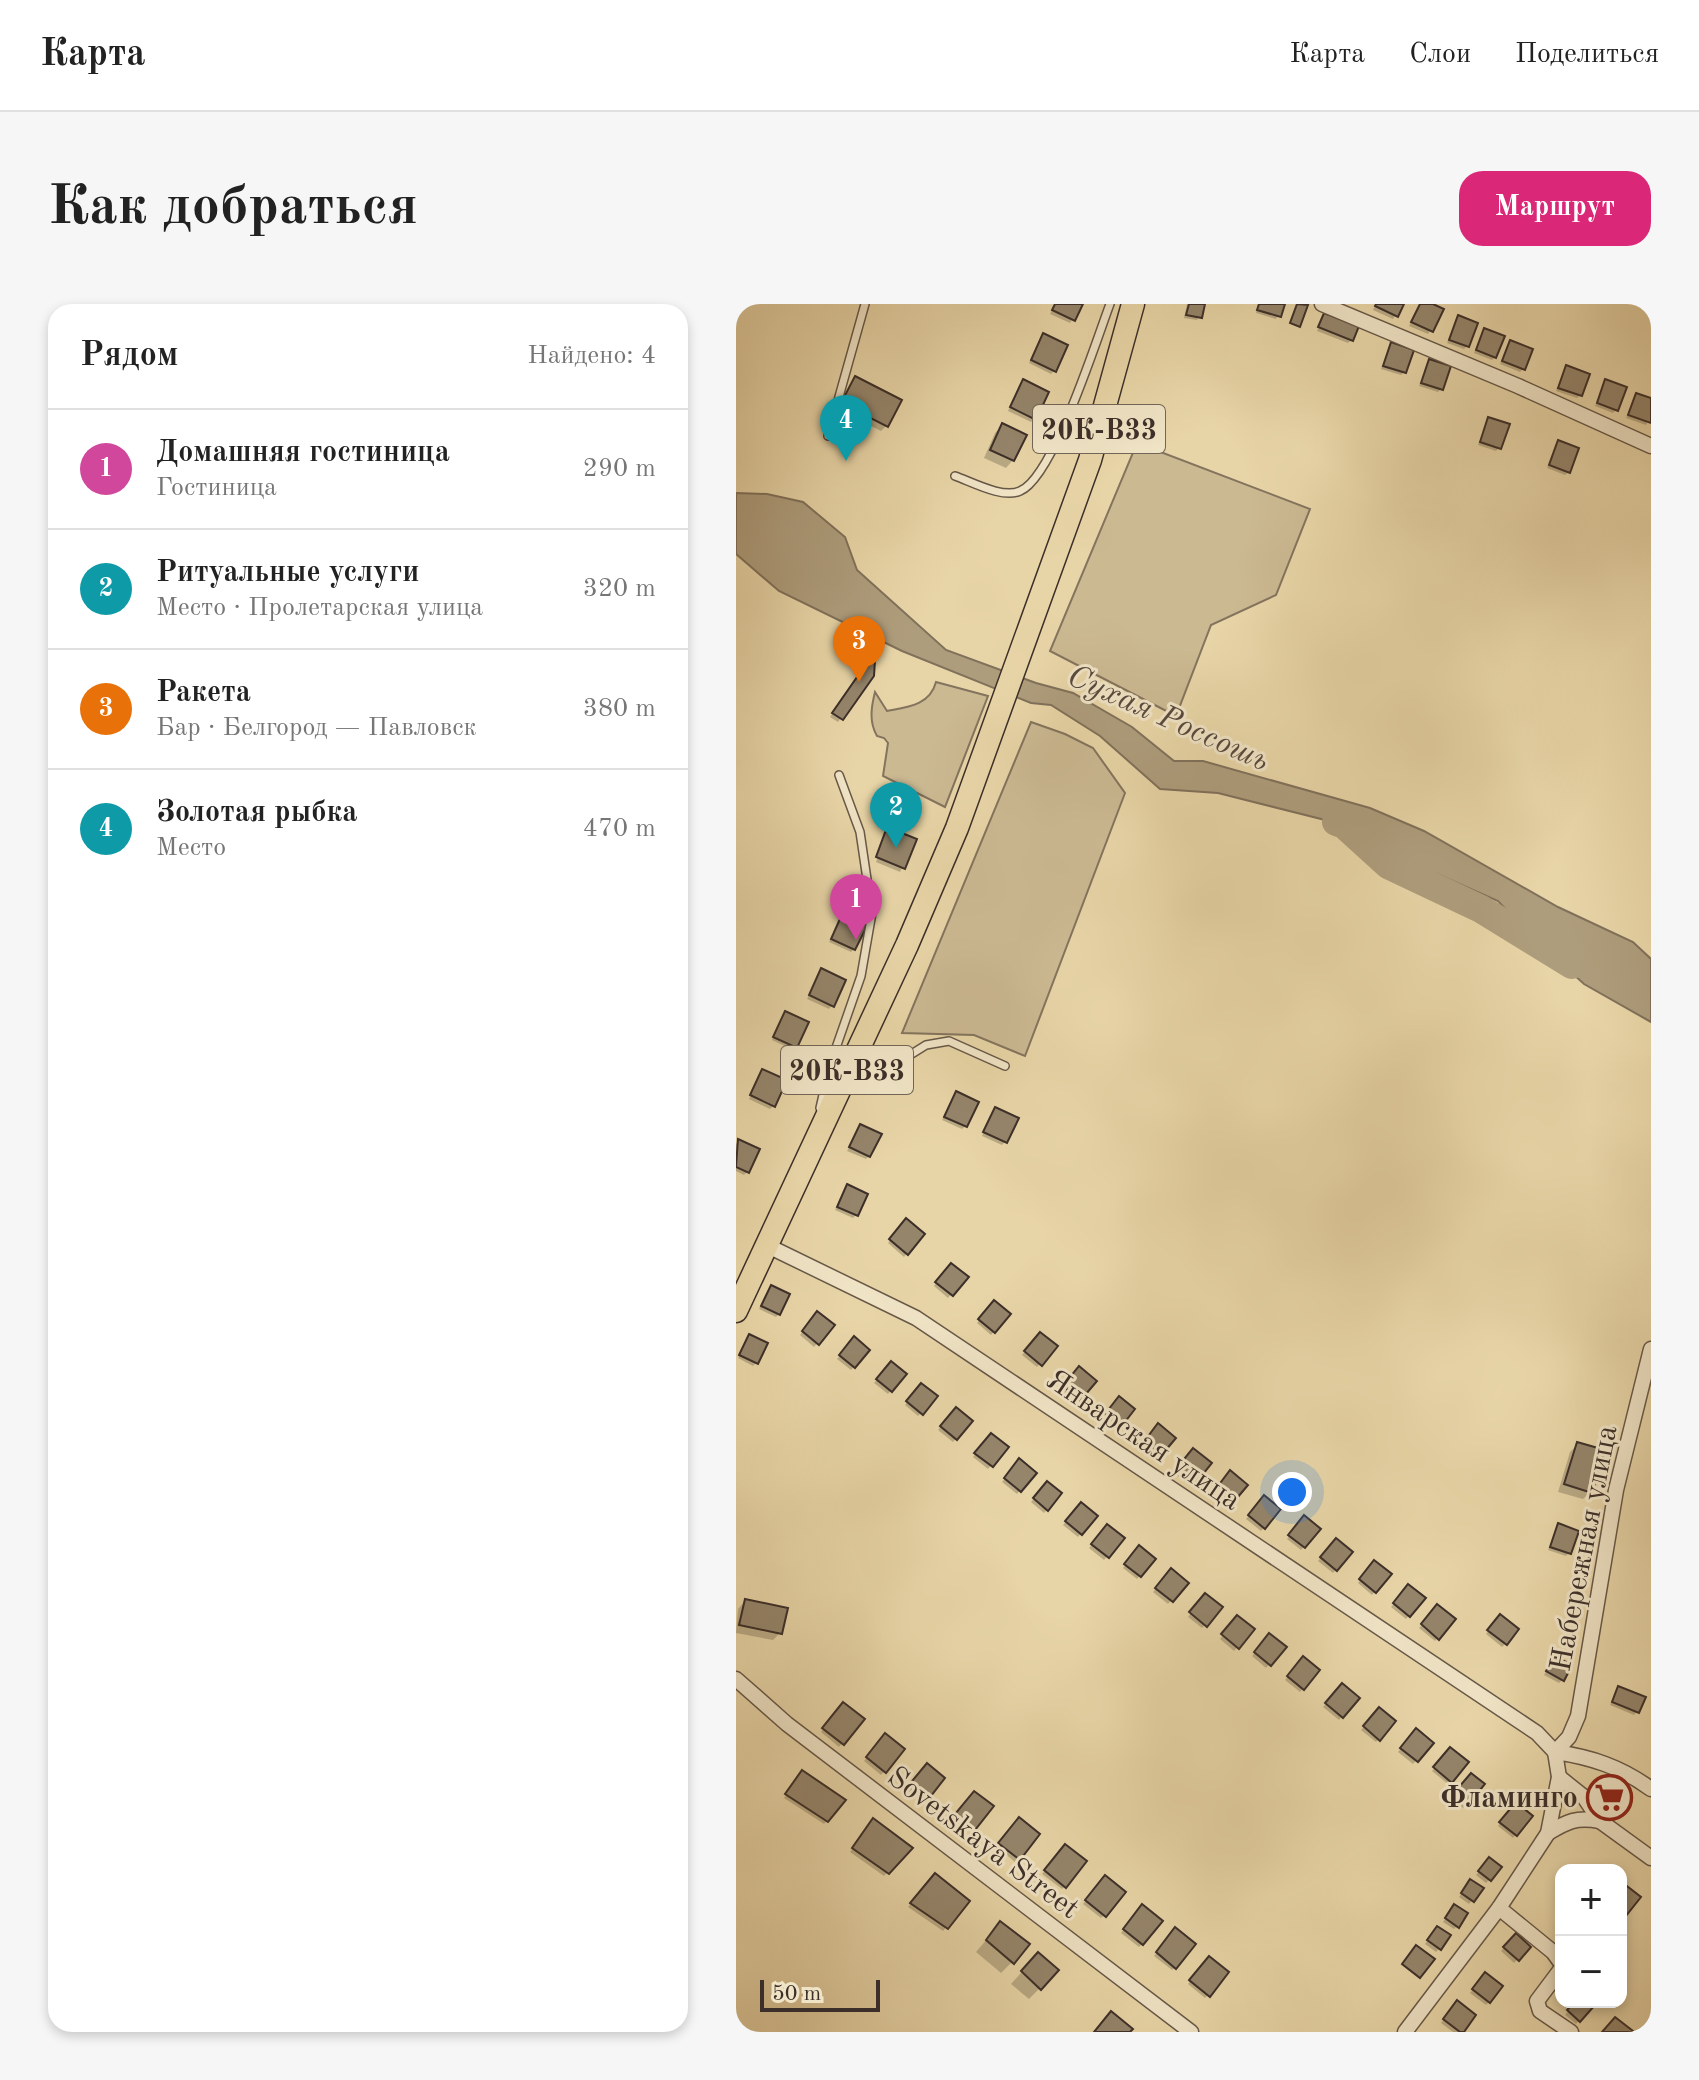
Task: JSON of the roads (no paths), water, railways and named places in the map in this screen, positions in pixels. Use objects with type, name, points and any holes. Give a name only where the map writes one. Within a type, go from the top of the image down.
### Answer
[{"type":"main road","name":"20К-В33","points":[[736,1311],[741,1288],[768,1246],[810,1149],[907,945],[957,828],[1090,460],[1133,304]]},
{"type":"street","points":[[1322,304],[1651,446]]},
{"type":"street","name":"Январская улица","points":[[768,1246],[916,1318],[1537,1733],[1555,1752]]},
{"type":"street","name":"Набережная улица","points":[[1555,1752],[1569,1737],[1578,1716],[1616,1490],[1651,1349]]},
{"type":"street","points":[[736,1679],[787,1724],[1191,2032]]},
{"type":"street","points":[[1405,2032],[1499,1908],[1548,1833],[1559,1777],[1555,1752],[1588,1757],[1608,1764],[1651,1789]]},
{"type":"street","points":[[1559,1777],[1584,1797],[1600,1821],[1651,1858]]},
{"type":"street","points":[[1548,1833],[1580,1818],[1600,1821]]},
{"type":"street","points":[[1499,1908],[1555,1955]]},
{"type":"street","points":[[1555,1977],[1537,2001],[1540,2011],[1571,2032]]},
{"type":"lane","points":[[828,436],[865,304]]},
{"type":"lane","points":[[955,476],[1005,493],[1019,492],[1034,482],[1061,432],[1110,304]]},
{"type":"lane","points":[[810,1149],[830,1065],[861,976],[872,913],[860,832],[839,775]]},
{"type":"lane","points":[[836,1094],[926,1045],[949,1041],[1005,1066]]},
{"type":"waterway","name":"Сухая Россошь","points":[[1336,822],[1344,825],[1388,865],[1481,909],[1572,965]]},
{"type":"place","name":"Золотая рыбка","points":[[846,461]]},
{"type":"place","name":"Ракета","points":[[859,682]]},
{"type":"place","name":"Ритуальные услуги","points":[[896,848]]},
{"type":"place","name":"Домашняя гостиница","points":[[856,940]]},
{"type":"place","name":"Фламинго","points":[[1609,1797]]}]
